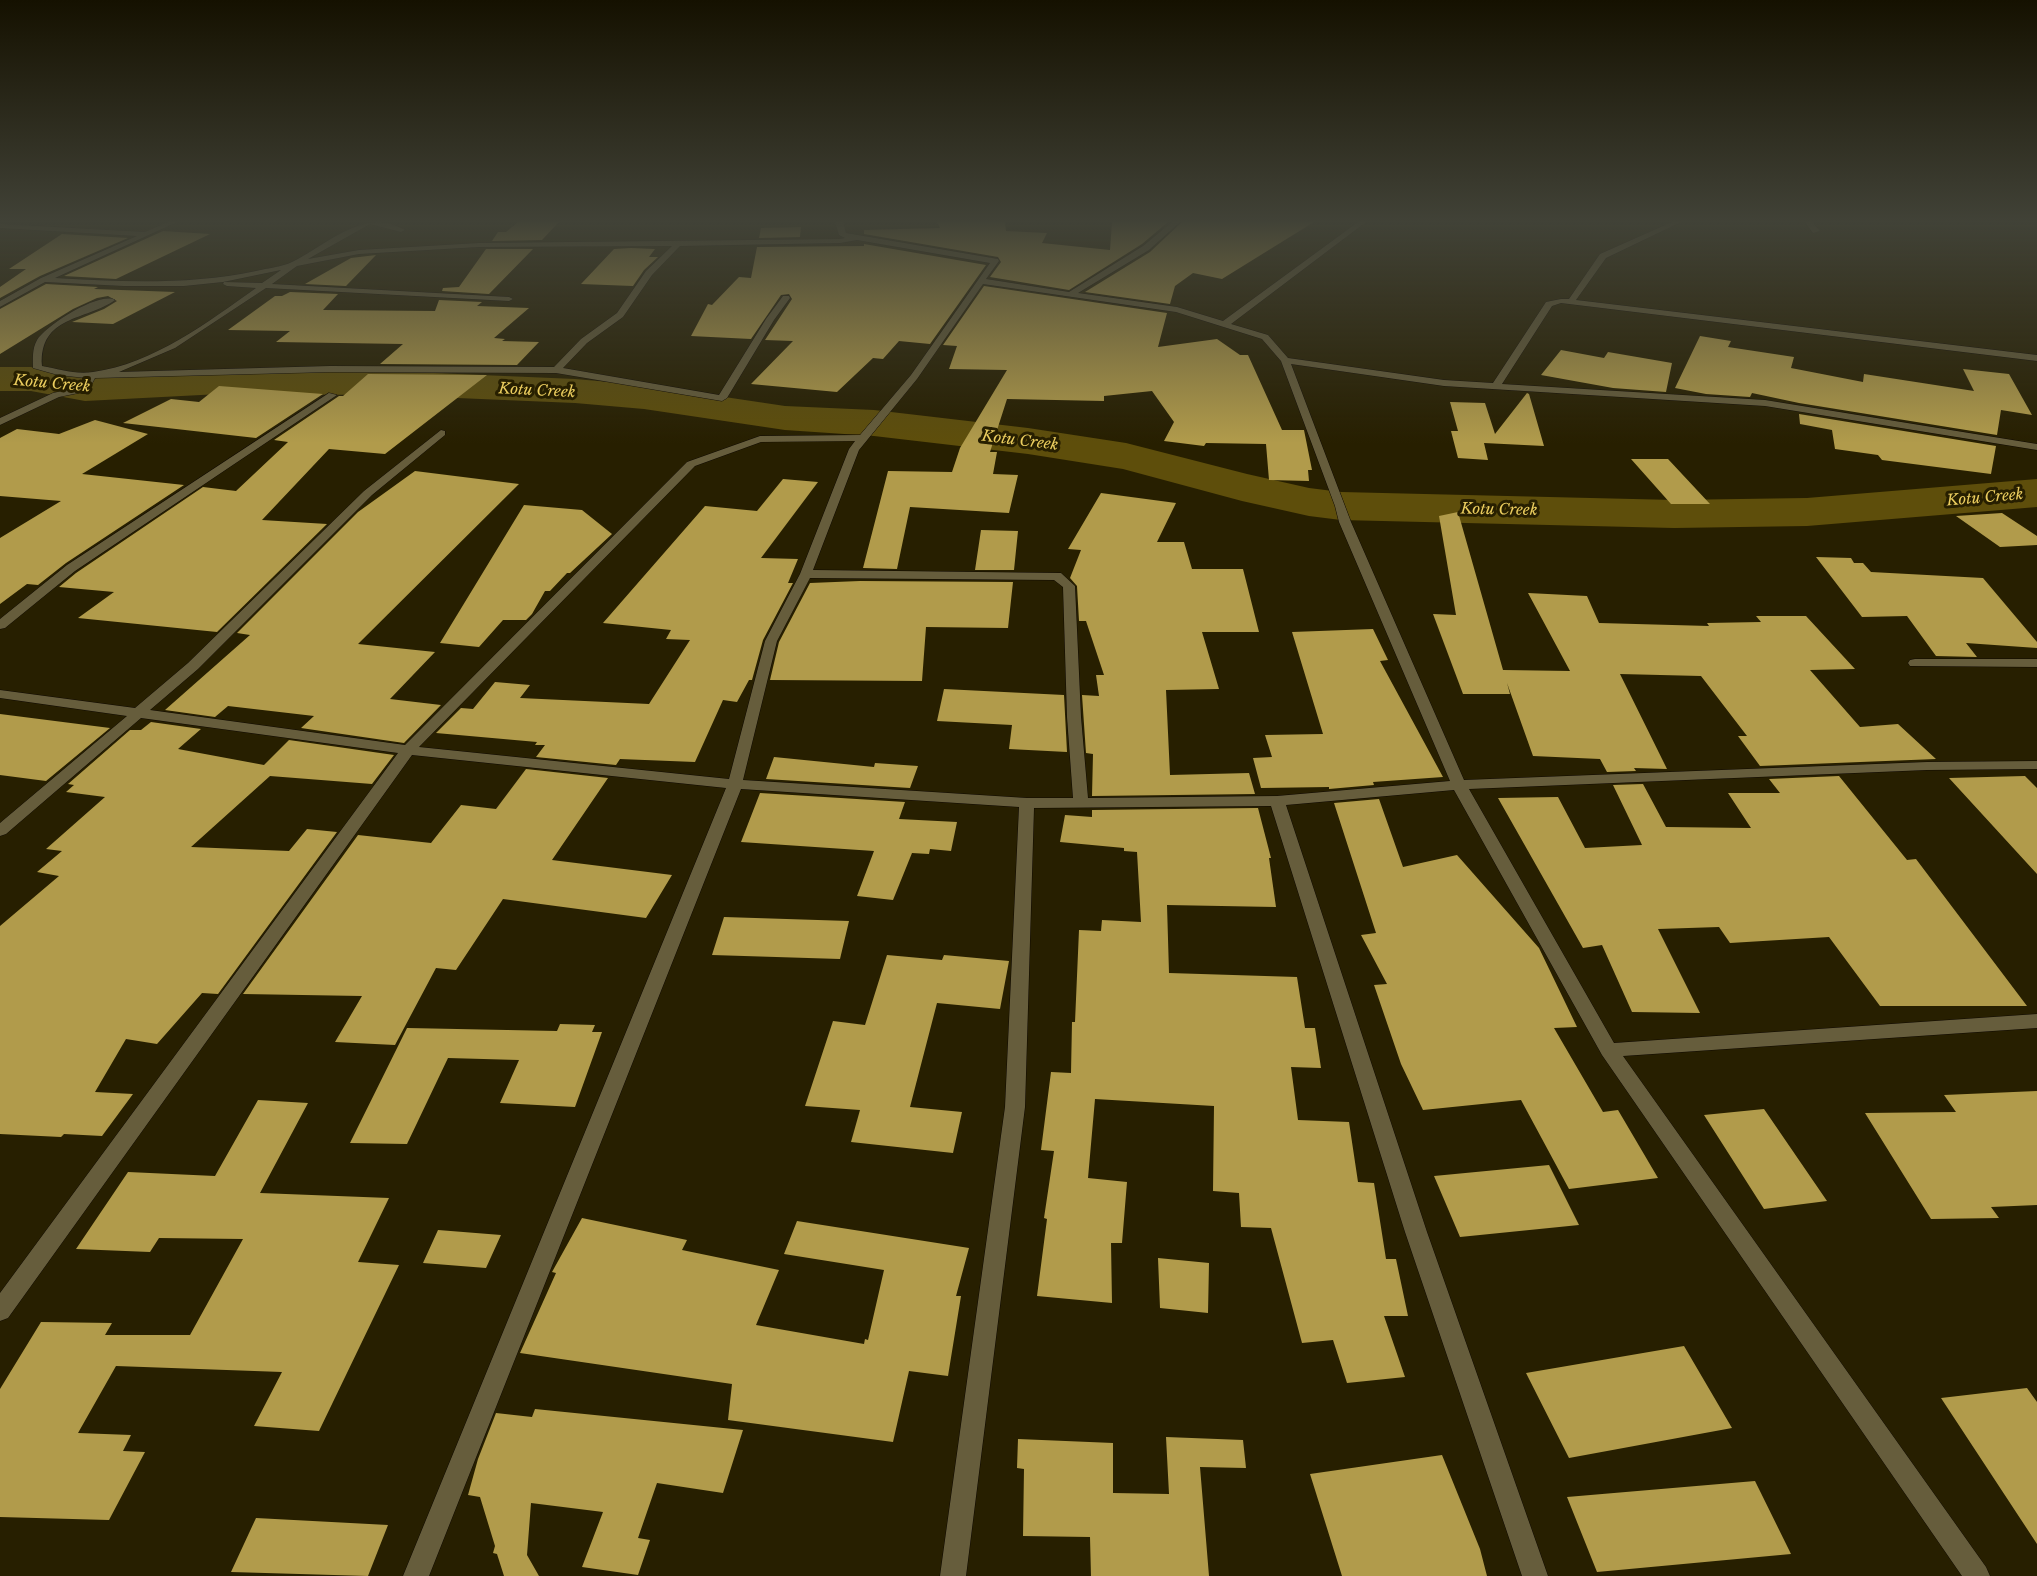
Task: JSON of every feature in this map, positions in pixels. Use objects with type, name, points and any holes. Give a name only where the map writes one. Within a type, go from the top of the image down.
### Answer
[{"type":"street","points":[[0,304],[15,296]]},
{"type":"street","points":[[0,422],[56,395],[84,388],[92,375],[138,362],[169,347],[252,296]]},
{"type":"street","points":[[445,296],[509,299]]},
{"type":"street","points":[[556,370],[584,341],[620,315],[633,296]]},
{"type":"street","points":[[416,1576],[735,784],[771,641],[806,574],[854,449],[914,376],[970,296]]},
{"type":"street","points":[[1081,296],[1178,310],[1225,324],[1265,337],[1285,360],[1341,506],[1345,522],[1459,785],[1609,1050],[1977,1576]]},
{"type":"street","points":[[1225,324],[1263,296]]},
{"type":"street","points":[[1571,302],[1575,296]]},
{"type":"street","points":[[111,300],[60,321],[38,343],[36,357],[38,368],[92,375],[330,369],[556,370],[722,398],[770,319],[786,298]]},
{"type":"street","points":[[1496,387],[1549,304],[1555,302],[1571,302],[2037,358]]},
{"type":"street","points":[[1285,360],[1407,379],[1496,387],[1765,403],[2037,447]]},
{"type":"street","points":[[0,625],[71,568],[332,395]]},
{"type":"street","points":[[0,831],[193,666],[368,493],[441,434]]},
{"type":"street","points":[[0,1311],[408,750],[691,464],[760,439],[863,438]]},
{"type":"street","points":[[806,574],[1057,576],[1069,586],[1074,717],[1081,801]]},
{"type":"street","points":[[1915,663],[2037,663]]},
{"type":"street","points":[[0,694],[408,750],[735,784],[1027,802],[1277,801],[1459,785],[1927,766],[2037,765]]},
{"type":"street","points":[[1277,801],[1416,1232],[1535,1576]]},
{"type":"street","points":[[953,1576],[1015,1107],[1027,802]]},
{"type":"street","points":[[1609,1050],[2037,1021]]},
{"type":"building","points":[[25,296],[168,296],[113,324],[72,322],[117,301],[108,296],[97,298],[73,309],[0,354],[0,309]]},
{"type":"building","points":[[275,296],[337,296],[323,310],[435,311],[439,300],[482,302],[477,306],[529,308],[494,338],[505,339],[502,341],[539,342],[517,365],[380,364],[403,344],[276,342],[290,331],[228,330]]},
{"type":"building","points":[[721,296],[781,296],[751,339],[691,336],[708,304],[712,305]]},
{"type":"building","points":[[790,296],[964,296],[930,344],[899,341],[883,359],[873,358],[837,392],[751,384],[793,341],[765,340],[792,299]]},
{"type":"building","points":[[977,296],[1049,296],[1167,313],[1158,347],[1217,339],[1240,355],[1248,355],[1282,430],[1304,430],[1312,470],[1308,470],[1309,481],[1269,480],[1266,444],[1206,443],[1204,446],[1164,441],[1174,422],[1152,391],[1104,396],[1104,401],[1007,399],[990,452],[997,452],[993,474],[1018,475],[1009,513],[910,507],[897,569],[863,568],[888,471],[952,472],[960,448],[1007,370],[949,369],[957,346],[943,345]]},
{"type":"building","points":[[1110,296],[1172,296],[1170,304]]},
{"type":"building","points":[[1700,336],[1731,341],[1728,347],[1794,357],[1791,368],[1863,382],[1864,374],[1974,391],[1963,369],[2009,374],[2032,415],[2001,410],[1997,435],[1799,403],[1752,393],[1750,397],[1706,394],[1675,388]]},
{"type":"building","points":[[1561,350],[1604,358],[1608,352],[1672,363],[1666,392],[1613,388],[1541,375]]},
{"type":"building","points":[[368,374],[487,375],[385,454],[329,449],[262,520],[327,524],[217,632],[78,618],[114,592],[59,587],[76,573],[203,487],[236,491],[288,442],[274,440],[339,396],[343,396]]},
{"type":"building","points":[[219,386],[323,394],[256,438],[123,423],[171,399],[199,402]]},
{"type":"building","points":[[1527,393],[1544,446],[1484,443],[1488,460],[1458,458],[1451,431],[1458,431],[1450,402],[1485,403],[1495,434]]},
{"type":"building","points":[[1799,414],[1996,446],[1991,474],[1882,460],[1878,455],[1835,449],[1832,430],[1800,424]]},
{"type":"building","points":[[95,420],[148,434],[82,474],[184,485],[66,563],[38,585],[27,584],[0,604],[0,538],[61,501],[0,496],[0,438],[17,429],[59,434]]},
{"type":"building","points":[[1631,459],[1668,459],[1710,504],[1671,504]]},
{"type":"building","points":[[415,471],[519,484],[358,644],[435,652],[390,699],[441,705],[404,743],[301,728],[314,716],[228,706],[215,717],[165,710],[250,635],[237,633],[358,512]]},
{"type":"building","points":[[783,479],[818,482],[761,558],[798,559],[788,583],[793,583],[763,640],[752,680],[749,680],[737,702],[723,700],[695,762],[620,759],[616,765],[536,757],[545,745],[535,745],[537,742],[436,733],[461,708],[473,709],[495,682],[530,685],[520,698],[649,704],[690,640],[666,639],[671,630],[603,623],[705,506],[757,511]]},
{"type":"building","points":[[1101,493],[1176,503],[1157,542],[1184,542],[1192,569],[1243,569],[1259,632],[1202,632],[1219,689],[1166,690],[1170,775],[1249,773],[1255,794],[1092,796],[1093,754],[1086,753],[1082,695],[1099,696],[1096,675],[1104,675],[1086,621],[1079,621],[1077,586],[1070,578],[1081,550],[1068,549]]},
{"type":"building","points":[[524,505],[582,510],[612,534],[550,591],[545,591],[526,620],[503,620],[479,647],[440,643]]},
{"type":"building","points":[[1458,512],[1503,670],[1570,671],[1528,593],[1587,596],[1599,623],[1709,626],[1707,623],[1761,622],[1756,616],[1806,616],[1855,669],[1810,670],[1860,727],[1898,724],[1936,759],[1760,766],[1738,736],[1747,736],[1701,676],[1620,674],[1667,769],[1634,768],[1636,771],[1607,772],[1600,759],[1533,756],[1507,683],[1510,694],[1463,694],[1433,614],[1456,615],[1439,516]]},
{"type":"building","points":[[2002,513],[2037,536],[2037,545],[2000,547],[1956,516]]},
{"type":"building","points":[[981,530],[1018,531],[1014,570],[975,570]]},
{"type":"building","points":[[1816,557],[1851,558],[1854,563],[1863,563],[1871,572],[1983,578],[2037,642],[2037,648],[1966,643],[1977,657],[1936,656],[1907,616],[1862,617]]},
{"type":"building","points":[[1013,582],[1008,628],[926,627],[922,681],[770,680],[779,642],[810,583]]},
{"type":"building","points":[[1373,629],[1388,660],[1380,661],[1443,777],[1373,782],[1374,785],[1329,789],[1329,787],[1261,788],[1253,758],[1272,757],[1265,735],[1323,734],[1292,632]]},
{"type":"building","points":[[944,689],[1064,695],[1067,752],[1009,749],[1012,725],[937,721]]},
{"type":"building","points":[[0,714],[110,728],[46,781],[0,775]]},
{"type":"building","points":[[151,722],[201,729],[178,749],[264,765],[289,740],[394,755],[372,784],[270,776],[191,847],[289,851],[307,829],[337,832],[218,994],[202,993],[157,1044],[126,1039],[95,1092],[133,1094],[102,1136],[64,1134],[61,1137],[0,1134],[0,926],[59,876],[37,872],[62,851],[46,849],[105,797],[66,792],[74,785],[68,784],[130,730],[141,730]]},
{"type":"building","points":[[774,757],[874,767],[875,763],[918,766],[910,788],[766,779]]},
{"type":"building","points":[[526,769],[608,778],[552,860],[672,875],[646,918],[503,899],[456,970],[436,968],[395,1045],[335,1042],[362,996],[243,994],[358,835],[431,843],[461,805],[496,809]]},
{"type":"building","points":[[1839,776],[1907,860],[1916,859],[2027,1006],[1880,1006],[1829,937],[1730,943],[1719,927],[1658,929],[1700,1013],[1632,1012],[1602,945],[1583,948],[1498,798],[1558,797],[1585,848],[1642,845],[1613,785],[1643,784],[1666,827],[1751,828],[1728,793],[1780,793],[1769,779]]},
{"type":"building","points":[[2025,776],[2037,788],[2037,874],[1949,778]]},
{"type":"building","points":[[760,793],[905,802],[899,819],[957,822],[951,851],[930,849],[929,854],[912,853],[893,900],[857,896],[874,851],[741,842]]},
{"type":"building","points":[[1379,799],[1403,867],[1457,855],[1539,948],[1577,1027],[1554,1028],[1603,1112],[1618,1110],[1658,1178],[1569,1189],[1521,1100],[1423,1110],[1401,1064],[1374,985],[1387,984],[1361,935],[1376,933],[1334,803]]},
{"type":"building","points":[[1258,808],[1271,858],[1269,858],[1276,907],[1167,905],[1169,973],[1297,977],[1305,1028],[1315,1028],[1321,1068],[1291,1067],[1298,1120],[1349,1122],[1358,1182],[1374,1183],[1386,1259],[1396,1259],[1408,1316],[1384,1316],[1405,1377],[1347,1383],[1333,1340],[1302,1343],[1271,1228],[1241,1227],[1239,1193],[1213,1191],[1214,1106],[1095,1099],[1088,1178],[1127,1182],[1122,1243],[1111,1243],[1112,1303],[1037,1296],[1047,1219],[1044,1218],[1054,1151],[1041,1150],[1051,1072],[1071,1073],[1072,1022],[1075,1022],[1079,930],[1101,931],[1102,920],[1141,922],[1137,852],[1124,851],[1124,848],[1060,842],[1065,815],[1092,817],[1092,810]]},
{"type":"building","points":[[724,917],[849,921],[840,959],[712,955]]},
{"type":"building","points":[[887,955],[942,960],[944,955],[1009,961],[1000,1009],[937,1003],[910,1107],[962,1112],[953,1153],[851,1142],[860,1110],[805,1106],[833,1021],[865,1025]]},
{"type":"building","points":[[560,1024],[595,1025],[592,1032],[602,1032],[575,1107],[500,1103],[519,1060],[448,1058],[407,1144],[350,1143],[407,1028],[557,1031]]},
{"type":"building","points":[[2037,1091],[2037,1205],[1991,1207],[1999,1218],[1931,1219],[1865,1113],[1956,1112],[1944,1095]]},
{"type":"building","points":[[258,1100],[308,1103],[260,1193],[389,1198],[358,1262],[399,1265],[319,1431],[254,1426],[282,1372],[116,1366],[78,1433],[131,1435],[123,1451],[145,1452],[109,1520],[0,1517],[0,1389],[41,1322],[112,1323],[105,1335],[190,1335],[243,1239],[159,1238],[150,1252],[76,1249],[128,1172],[215,1176]]},
{"type":"building","points":[[1764,1109],[1827,1201],[1764,1209],[1704,1115]]},
{"type":"building","points":[[1549,1165],[1579,1225],[1460,1237],[1434,1176]]},
{"type":"building","points":[[582,1218],[687,1240],[682,1250],[779,1270],[756,1325],[864,1344],[865,1339],[868,1340],[884,1270],[784,1254],[797,1221],[969,1248],[956,1296],[961,1296],[948,1376],[909,1371],[893,1442],[728,1420],[732,1384],[520,1353],[556,1273],[552,1272]]},
{"type":"building","points":[[438,1230],[501,1235],[486,1268],[423,1263]]},
{"type":"building","points":[[1158,1258],[1209,1263],[1208,1313],[1160,1308]]},
{"type":"building","points":[[1684,1346],[1732,1428],[1569,1458],[1526,1373]]},
{"type":"building","points":[[2027,1388],[2037,1402],[2037,1544],[1941,1398]]},
{"type":"building","points":[[535,1409],[743,1430],[723,1493],[657,1483],[638,1538],[650,1540],[638,1575],[582,1567],[603,1512],[531,1503],[527,1555],[539,1576],[504,1576],[497,1554],[493,1553],[495,1546],[480,1497],[468,1495],[478,1459],[496,1413],[532,1417]]},
{"type":"building","points":[[1166,1437],[1243,1440],[1246,1468],[1200,1467],[1209,1576],[1091,1576],[1090,1537],[1023,1536],[1024,1469],[1017,1468],[1018,1439],[1113,1443],[1113,1493],[1169,1494]]},
{"type":"building","points":[[1442,1455],[1480,1549],[1487,1576],[1342,1576],[1310,1474]]},
{"type":"building","points":[[1755,1481],[1791,1554],[1597,1572],[1567,1497]]},
{"type":"building","points":[[256,1518],[388,1525],[368,1576],[231,1572]]},
{"type":"waterway","name":"Kotu Creek","points":[[0,379],[31,379],[85,389],[220,382],[387,383],[575,391],[644,397],[785,418],[874,423],[1028,441],[1126,456],[1242,487],[1309,502],[1341,506],[1674,514],[1807,512],[2037,493]]}]
